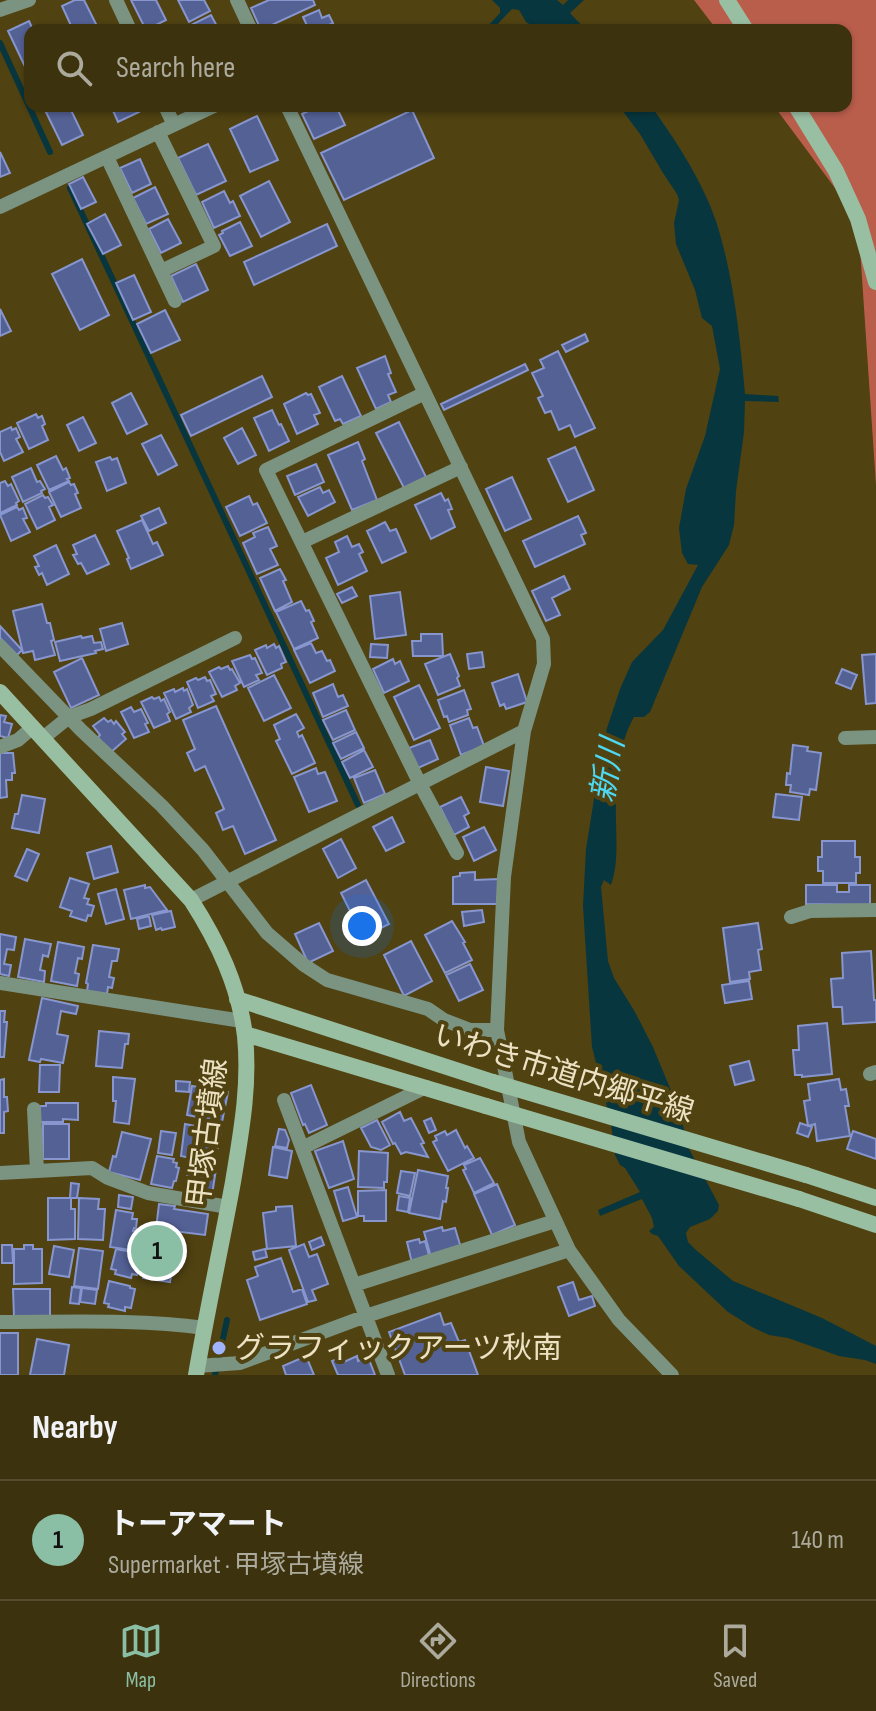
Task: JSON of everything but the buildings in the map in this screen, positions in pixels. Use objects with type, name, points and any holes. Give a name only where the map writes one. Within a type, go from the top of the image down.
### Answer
[{"type":"street","points":[[0,10],[29,0]]},
{"type":"street","points":[[116,0],[127,24]]},
{"type":"street","points":[[237,0],[248,24]]},
{"type":"street","points":[[727,0],[742,24]]},
{"type":"street","points":[[168,112],[174,125]]},
{"type":"street","points":[[0,207],[201,112]]},
{"type":"street","points":[[290,112],[543,639],[544,664],[524,731],[504,877],[497,1030],[519,1142],[569,1250],[619,1320],[672,1375]]},
{"type":"street","points":[[800,112],[836,171],[858,219],[876,282]]},
{"type":"street","points":[[158,132],[214,246],[161,271]]},
{"type":"street","points":[[107,157],[175,301]]},
{"type":"street","points":[[425,393],[266,470],[457,853]]},
{"type":"street","points":[[302,542],[461,467]]},
{"type":"street","points":[[0,747],[91,709],[235,638]]},
{"type":"street","points":[[0,646],[162,806],[203,850],[267,933],[304,965],[327,980],[428,1009],[444,1020],[470,1030],[497,1030]]},
{"type":"street","name":"甲塚古墳線","points":[[0,692],[191,900],[226,963],[237,999],[247,1079],[242,1128],[196,1371]]},
{"type":"street","points":[[191,900],[524,731]]},
{"type":"street","points":[[845,738],[876,737]]},
{"type":"street","points":[[791,917],[810,911],[876,910]]},
{"type":"street","points":[[0,983],[243,1028]]},
{"type":"street","name":"いわき市道内郷平線","points":[[237,999],[493,1082],[876,1198]]},
{"type":"street","name":"いわき市道内郷平線","points":[[243,1028],[876,1225]]},
{"type":"street","points":[[302,1148],[426,1087]]},
{"type":"street","points":[[284,1100],[388,1375]]},
{"type":"street","points":[[34,1109],[37,1171]]},
{"type":"street","points":[[0,1173],[92,1168],[108,1178],[148,1193],[228,1207]]},
{"type":"street","points":[[354,1285],[555,1221]]},
{"type":"street","points":[[196,1371],[240,1363],[366,1316],[569,1250]]},
{"type":"street","points":[[0,1322],[126,1321],[205,1328]]},
{"type":"shaded area","points":[[694,0],[876,0],[876,485],[858,219],[778,112],[852,112],[852,24],[712,24]]},
{"type":"water","points":[[492,0],[557,0],[563,5],[568,0],[584,0],[570,13],[580,24],[529,24],[519,10],[512,9],[498,24],[490,24],[500,13],[500,8]]},
{"type":"water","name":"新川","points":[[624,112],[655,112],[697,178],[717,224],[728,266],[745,394],[778,396],[779,402],[745,401],[734,525],[729,545],[702,587],[650,712],[644,717],[634,717],[625,737],[617,781],[615,865],[611,885],[604,880],[601,887],[608,961],[614,978],[653,1047],[679,1110],[689,1149],[719,1205],[718,1211],[710,1219],[690,1227],[686,1233],[688,1242],[733,1281],[822,1318],[876,1346],[876,1364],[769,1335],[728,1312],[679,1266],[658,1236],[649,1231],[654,1227],[642,1199],[600,1216],[598,1210],[640,1192],[615,1155],[611,1123],[592,1047],[583,906],[586,849],[607,728],[620,689],[632,662],[663,630],[698,565],[688,564],[682,553],[679,528],[686,489],[705,436],[720,369],[712,326],[702,318],[695,290],[676,244],[674,223],[679,200],[677,194]]},
{"type":"waterway","points":[[0,43],[24,95]]},
{"type":"waterway","points":[[32,112],[50,152]]},
{"type":"waterway","points":[[70,188],[358,805]]},
{"type":"waterway","points":[[215,1375],[227,1320]]},
{"type":"place","name":"トーアマート","points":[[157,1251]]},
{"type":"place","name":"グラフィックアーツ秋南","points":[[219,1348]]}]
